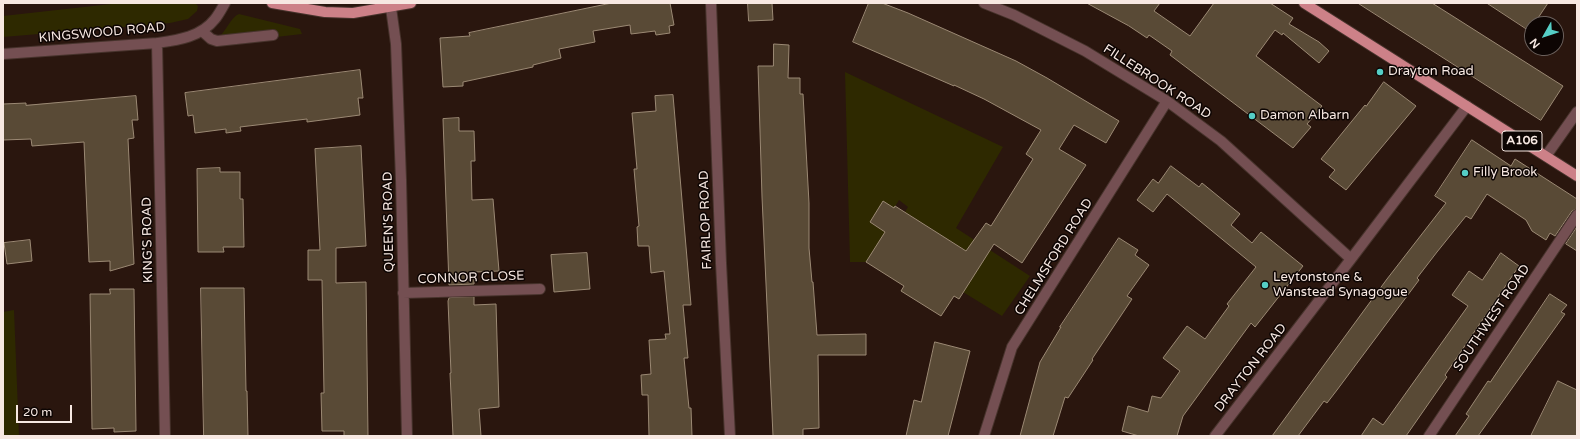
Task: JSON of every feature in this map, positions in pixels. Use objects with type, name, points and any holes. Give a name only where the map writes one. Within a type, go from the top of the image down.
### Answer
[{"type":"main road","points":[[272,3],[325,12],[353,13],[391,8],[411,3]]},
{"type":"main road","name":"A106","points":[[1304,3],[1577,176]]},
{"type":"street","name":"KINGSWOOD ROAD","points":[[3,54],[157,43],[182,39],[202,31],[214,20],[225,3]]},
{"type":"street","name":"FAIRLOP ROAD","points":[[711,3],[721,263],[730,436]]},
{"type":"street","name":"FILLEBROOK ROAD","points":[[984,3],[1014,15],[1085,51],[1167,101],[1221,141],[1351,259]]},
{"type":"street","name":"QUEEN'S ROAD","points":[[391,8],[396,44],[407,436]]},
{"type":"street","points":[[202,31],[211,39],[217,41],[272,35]]},
{"type":"street","name":"KING'S ROAD","points":[[157,43],[165,436]]},
{"type":"street","name":"CHELMSFORD ROAD","points":[[984,436],[1012,347],[1167,101]]},
{"type":"street","name":"DRAYTON ROAD","points":[[1215,436],[1467,106]]},
{"type":"street","points":[[1546,156],[1577,112]]},
{"type":"street","name":"SOUTHWEST ROAD","points":[[1429,436],[1577,215]]},
{"type":"street","name":"CONNOR CLOSE","points":[[403,293],[540,289]]},
{"type":"shaded area","points":[[120,3],[195,3],[198,6],[197,11],[188,19],[170,23],[3,37],[3,16]]},
{"type":"shaded area","points":[[239,14],[300,29],[302,34],[276,37],[275,29],[219,37],[233,18]]},
{"type":"shaded area","points":[[845,72],[1003,147],[956,228],[1030,276],[1002,316],[963,292],[978,259],[905,212],[908,207],[899,200],[894,208],[932,262],[850,262]]},
{"type":"shaded area","points":[[14,310],[19,436],[3,436],[3,312]]},
{"type":"building","points":[[612,3],[670,3],[674,25],[669,26],[670,33],[656,35],[655,31],[631,34],[630,25],[593,31],[595,42],[559,49],[561,58],[533,65],[533,67],[463,82],[463,86],[443,87],[440,38],[470,36],[469,33]]},
{"type":"building","points":[[748,3],[772,3],[773,20],[749,21]]},
{"type":"building","points":[[869,3],[882,3],[908,13],[1016,61],[1119,121],[1106,143],[1074,125],[1059,149],[1086,165],[1022,263],[994,244],[959,299],[954,296],[941,316],[901,291],[904,286],[866,262],[885,232],[870,222],[883,201],[894,208],[895,206],[966,251],[986,223],[991,226],[1033,159],[1026,154],[1041,130],[984,99],[853,42]]},
{"type":"building","points":[[1087,3],[1160,3],[1154,11],[1190,36],[1214,3],[1270,3],[1293,18],[1289,24],[1319,42],[1329,51],[1319,63],[1283,33],[1282,35],[1275,30],[1256,56],[1322,106],[1307,124],[1311,127],[1293,148],[1170,55],[1172,51],[1149,35],[1147,38],[1129,26]]},
{"type":"building","points":[[1358,3],[1432,3],[1563,86],[1541,120]]},
{"type":"building","points":[[1487,3],[1548,3],[1539,16],[1524,16],[1524,27]]},
{"type":"building","points":[[774,44],[789,45],[788,78],[800,78],[800,94],[803,94],[809,203],[809,248],[817,335],[866,334],[866,355],[818,355],[819,428],[803,429],[803,436],[773,436],[762,197],[758,66],[773,66]]},
{"type":"building","points":[[360,70],[363,98],[358,98],[360,115],[307,122],[307,119],[240,127],[241,131],[226,133],[226,129],[195,133],[193,115],[188,116],[185,93]]},
{"type":"building","points":[[1384,82],[1416,106],[1346,190],[1329,177],[1335,170],[1321,159],[1365,105],[1366,106]]},
{"type":"building","points":[[673,95],[691,305],[683,305],[688,358],[684,358],[689,408],[691,408],[692,436],[649,436],[648,395],[642,395],[641,375],[651,374],[649,340],[666,339],[665,334],[670,334],[664,271],[651,273],[649,246],[638,246],[637,227],[639,226],[634,169],[637,169],[632,113],[656,111],[655,96]]},
{"type":"building","points":[[136,96],[138,120],[132,120],[134,138],[128,139],[134,264],[110,271],[110,261],[89,262],[84,142],[32,146],[31,139],[3,140],[3,104],[26,103],[26,105]]},
{"type":"building","points":[[459,118],[459,131],[474,131],[475,161],[471,161],[472,200],[493,199],[499,271],[476,272],[476,276],[474,276],[474,284],[449,285],[443,119]]},
{"type":"building","points":[[1472,140],[1511,166],[1515,159],[1577,199],[1577,209],[1572,211],[1555,236],[1550,233],[1546,240],[1532,231],[1526,220],[1487,194],[1471,219],[1466,216],[1437,252],[1417,278],[1419,280],[1337,390],[1327,403],[1324,401],[1298,436],[1272,436],[1387,279],[1446,203],[1435,196]]},
{"type":"building","points":[[361,146],[366,246],[336,248],[336,283],[366,282],[368,436],[344,436],[344,431],[322,431],[321,393],[324,393],[322,280],[308,280],[308,250],[320,250],[315,149]]},
{"type":"building","points":[[1171,166],[1199,187],[1202,183],[1240,214],[1231,225],[1252,243],[1261,232],[1303,266],[1255,327],[1251,323],[1183,416],[1177,436],[1139,436],[1122,431],[1128,406],[1148,412],[1152,396],[1161,398],[1180,371],[1163,358],[1187,326],[1205,339],[1229,306],[1227,304],[1256,267],[1167,194],[1153,212],[1137,200],[1153,179],[1158,183]]},
{"type":"building","points":[[220,168],[220,172],[240,172],[240,199],[243,199],[244,247],[223,247],[224,252],[198,252],[197,169]]},
{"type":"building","points":[[1577,227],[1577,251],[1566,244]]},
{"type":"building","points":[[1119,238],[1138,250],[1135,255],[1149,265],[1127,296],[1132,299],[1068,398],[1065,397],[1053,436],[1020,436],[1040,362],[1060,327]]},
{"type":"building","points":[[30,240],[32,261],[7,264],[4,243]]},
{"type":"building","points":[[587,253],[590,289],[554,292],[551,255]]},
{"type":"building","points":[[1501,253],[1519,266],[1445,375],[1447,377],[1406,436],[1361,436],[1373,418],[1383,425],[1468,306],[1452,295],[1469,271],[1482,280]]},
{"type":"building","points":[[201,288],[244,288],[248,436],[204,436]]},
{"type":"building","points":[[110,289],[134,289],[136,431],[114,432],[114,428],[92,429],[90,294],[110,294]]},
{"type":"building","points":[[1550,294],[1567,305],[1561,312],[1565,314],[1478,436],[1455,436],[1469,416],[1466,414],[1488,381],[1490,382]]},
{"type":"building","points":[[474,297],[474,305],[496,304],[499,407],[479,409],[481,436],[453,436],[448,301],[449,298]]},
{"type":"building","points":[[935,342],[970,351],[948,436],[906,436],[914,400],[921,402]]},
{"type":"building","points":[[1558,381],[1577,390],[1577,436],[1531,436]]},
{"type":"place","name":"Drayton Road","points":[[1380,72]]},
{"type":"place","name":"Damon Albarn","points":[[1252,116]]},
{"type":"place","name":"Filly Brook","points":[[1465,173]]},
{"type":"place","name":"Leytonstone & Wanstead Synagogue","points":[[1265,285]]}]
